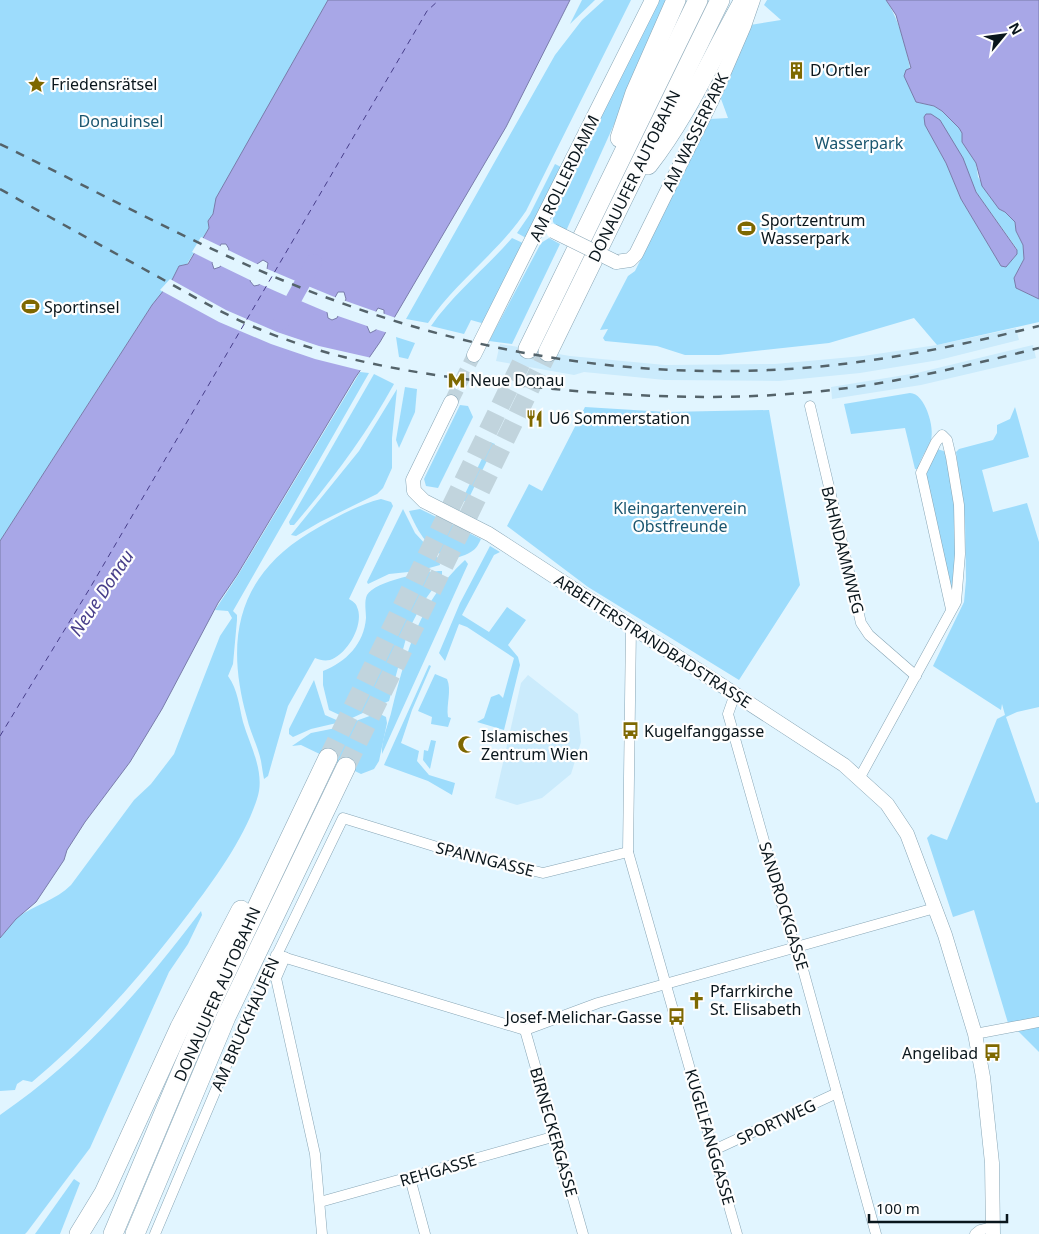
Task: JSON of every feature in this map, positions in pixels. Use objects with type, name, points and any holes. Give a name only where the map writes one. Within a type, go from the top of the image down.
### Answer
[{"type":"highway","points":[[598,206],[635,92],[676,0]]},
{"type":"highway","name":"DONAUUFER AUTOBAHN","points":[[528,349],[698,0]]},
{"type":"highway","name":"DONAUUFER AUTOBAHN","points":[[548,352],[720,0]]},
{"type":"highway","points":[[626,194],[669,139],[702,82],[744,0]]},
{"type":"highway","name":"DONAUUFER AUTOBAHN","points":[[114,1234],[201,1025],[328,758]]},
{"type":"highway","name":"DONAUUFER AUTOBAHN","points":[[135,1234],[226,1016],[346,767]]},
{"type":"highway","points":[[84,1227],[112,1177],[199,989],[249,896],[300,816]]},
{"type":"street","name":"AM ROLLERDAMM","points":[[474,355],[547,228],[652,0]]},
{"type":"street","name":"AM WASSERPARK","points":[[547,228],[623,261],[636,254],[712,100],[744,26],[752,0]]},
{"type":"street","name":"ARBEITERSTRANDBADSTRASSE","points":[[451,402],[413,480],[414,491],[424,501],[489,534],[860,777],[887,804],[908,834],[935,908],[975,1034],[989,1116],[992,1230]]},
{"type":"street","name":"BAHNDAMMWEG","points":[[810,406],[861,623],[869,635],[916,676]]},
{"type":"street","points":[[860,777],[956,602],[959,584],[960,518],[951,457],[947,440],[942,434],[936,442],[922,473],[951,608]]},
{"type":"street","name":"KUGELFANGGASSE","points":[[631,627],[628,852],[737,1234]]},
{"type":"street","name":"SANDROCKGASSE","points":[[735,694],[728,714],[876,1234]]},
{"type":"street","name":"SPANNGASSE","points":[[343,818],[437,847],[543,874],[628,852]]},
{"type":"street","name":"AM BRUCKHAUFEN","points":[[155,1234],[245,1021],[272,976],[343,818]]},
{"type":"street","points":[[280,956],[525,1030],[598,1002],[935,908]]},
{"type":"street","points":[[272,976],[315,1154],[322,1234]]},
{"type":"street","points":[[975,1034],[1039,1022]]},
{"type":"street","name":"BIRNECKERGASSE","points":[[525,1030],[583,1234]]},
{"type":"street","name":"SPORTWEG","points":[[714,1150],[837,1093]]},
{"type":"street","name":"REHGASSE","points":[[320,1202],[556,1136]]},
{"type":"street","points":[[410,1178],[425,1234]]},
{"type":"street","points":[[975,1234],[980,1230],[992,1230]]},
{"type":"shaded area","points":[[1016,328],[1019,340],[939,360],[860,373],[779,381],[665,380],[584,372],[574,375],[496,361],[500,344],[570,356],[665,365],[775,364],[863,356],[937,345]]},
{"type":"shaded area","points":[[1033,345],[1036,358],[921,385],[832,399],[831,387],[917,373]]},
{"type":"shaded area","points":[[528,675],[578,714],[581,742],[571,774],[542,798],[517,805],[495,798],[521,683]]},
{"type":"green space","name":"Donauinsel","points":[[0,0],[328,0],[217,198],[213,214],[208,221],[209,228],[187,264],[179,266],[173,280],[152,305],[0,541]]},
{"type":"green space","points":[[582,0],[595,0],[570,24]]},
{"type":"green space","points":[[604,0],[631,0],[526,211],[503,240],[451,294],[428,323],[406,319],[555,55],[582,20]]},
{"type":"green space","points":[[659,0],[670,0],[566,231],[558,228],[553,222],[553,211]]},
{"type":"green space","name":"Wasserpark","points":[[767,0],[886,0],[898,23],[902,36],[916,102],[934,106],[942,111],[959,128],[962,133],[962,142],[976,163],[978,177],[999,209],[1015,222],[1016,231],[1023,245],[1024,259],[1014,278],[1018,289],[1039,299],[1039,322],[937,345],[914,318],[829,343],[719,355],[685,355],[657,346],[605,341],[603,338],[608,329],[600,330],[628,276],[635,271],[710,119],[728,118],[717,88],[744,26],[781,20],[764,5]],"holes":[[[940,120],[976,192],[1017,249],[1014,258],[1001,266],[961,199],[946,163],[925,125]]]},
{"type":"green space","points":[[555,164],[563,168],[528,239],[517,233],[530,214]]},
{"type":"green space","points":[[512,238],[525,244],[485,324],[471,320],[464,334],[431,326],[460,292]]},
{"type":"green space","points":[[549,238],[560,244],[512,344],[489,341],[541,243]]},
{"type":"green space","points":[[396,337],[415,343],[408,359],[399,357]]},
{"type":"green space","points":[[360,372],[369,373],[233,611],[237,615],[237,620],[233,664],[228,676],[236,692],[260,779],[257,799],[244,829],[227,859],[199,900],[153,959],[115,1002],[75,1044],[32,1082],[23,1080],[17,1084],[15,1090],[0,1091],[0,938],[18,917],[59,895],[71,885],[134,800],[151,784],[174,754],[220,636],[232,618],[228,611],[215,610]]},
{"type":"green space","points":[[374,374],[394,384],[348,457],[294,525],[290,525],[289,522]]},
{"type":"green space","points":[[405,387],[417,389],[415,412],[399,448],[396,440]]},
{"type":"green space","points":[[397,389],[392,438],[392,468],[383,488],[377,494],[296,536],[291,535],[359,451]]},
{"type":"green space","points":[[910,393],[920,399],[924,405],[932,428],[931,440],[918,469],[915,469],[905,428],[851,434],[844,404]]},
{"type":"green space","points":[[460,405],[468,406],[473,417],[438,488],[426,486],[424,479]]},
{"type":"green space","name":"Kleingartenverein Obstfreunde","points":[[585,407],[666,412],[769,410],[800,585],[739,680],[588,587],[507,526],[529,484],[542,491]]},
{"type":"green space","points":[[1015,407],[1029,457],[982,470],[993,512],[1027,503],[1039,542],[1039,707],[1017,712],[1006,717],[1036,803],[1039,802],[1039,1019],[1008,1023],[974,910],[953,917],[927,838],[931,834],[947,840],[997,719],[1005,715],[1002,704],[1001,710],[933,666],[964,602],[966,580],[965,522],[956,452],[959,449],[993,440],[997,433],[997,425],[1010,419]]},
{"type":"green space","points":[[490,442],[495,444],[467,502],[462,500]]},
{"type":"green space","points":[[937,449],[947,452],[955,506],[956,542],[952,596],[926,475]]},
{"type":"green space","points":[[381,499],[391,502],[393,506],[349,599],[356,604],[359,614],[359,622],[353,638],[343,652],[336,657],[330,660],[315,658],[288,706],[268,776],[264,779],[260,755],[248,723],[240,689],[237,662],[238,637],[243,613],[252,590],[266,570],[285,550],[309,533],[353,509]]},
{"type":"green space","points":[[403,509],[415,533],[439,559],[440,565],[418,571],[389,574],[368,584],[367,582]]},
{"type":"green space","points":[[420,509],[481,539],[478,545],[468,554],[455,557],[437,552],[423,538],[409,511]]},
{"type":"green space","points":[[490,546],[500,552],[494,555],[462,615],[489,632],[507,607],[526,620],[508,645],[518,657],[520,665],[504,730],[477,722],[484,718],[491,697],[499,694],[503,698],[514,658],[467,627],[459,624],[445,661],[439,653],[460,603]]},
{"type":"green space","points":[[465,560],[468,564],[382,754],[384,737],[403,667],[417,628],[436,593]]},
{"type":"green space","points":[[442,571],[442,576],[422,604],[408,631],[389,701],[352,718],[346,718],[329,710],[323,685],[323,671],[339,663],[358,644],[365,627],[367,595],[380,585],[390,581],[413,575]]},
{"type":"green space","points":[[429,665],[431,666],[412,710],[401,743],[419,751],[417,761],[429,775],[455,783],[452,795],[428,781],[384,765]]},
{"type":"green space","points":[[435,674],[447,679],[448,683],[448,717],[451,718],[448,727],[431,724],[432,717],[418,711]]},
{"type":"green space","points":[[314,680],[325,715],[341,722],[311,729],[293,737],[289,734],[289,729]]},
{"type":"green space","points":[[378,713],[386,717],[387,723],[379,761],[374,769],[361,774],[301,745],[292,746],[311,733],[336,728]]},
{"type":"green space","points":[[431,740],[436,741],[430,769],[423,760],[424,750],[428,751]]},
{"type":"green space","points":[[201,911],[202,915],[188,944],[169,972],[90,1148],[25,1234],[0,1234],[0,1115],[58,1070],[109,1021],[156,968]]},
{"type":"green space","points":[[1039,1025],[1039,1052],[1016,1029]]},
{"type":"green space","points":[[74,1179],[80,1183],[60,1234],[35,1234]]},
{"type":"water","name":"Neue Donau","points":[[328,0],[570,0],[506,127],[380,342],[355,378],[237,575],[218,603],[162,709],[130,762],[85,822],[67,850],[64,860],[36,902],[16,919],[0,938],[0,541],[152,305],[172,280],[179,266],[188,264],[209,228],[208,221],[213,214],[216,198]],"holes":[[[221,244],[226,244],[229,249],[220,267],[214,269],[212,263]],[[263,260],[268,263],[259,285],[254,286],[250,281],[257,264]],[[299,279],[304,280],[306,285],[297,302],[291,303],[288,298]],[[338,292],[344,292],[346,299],[337,318],[332,320],[328,318],[327,312]],[[378,308],[384,310],[376,330],[370,333],[367,326]]]},
{"type":"water","points":[[886,0],[1039,0],[1039,299],[1016,288],[1014,278],[1024,259],[1023,245],[1016,231],[1015,222],[999,209],[982,186],[976,163],[962,142],[962,133],[959,128],[942,111],[934,106],[916,102],[904,76],[906,70],[911,68],[896,15]]},
{"type":"water","points":[[926,114],[931,114],[940,120],[963,158],[976,192],[1017,250],[1017,254],[1006,267],[1001,266],[961,199],[946,163],[925,125],[924,117]]},
{"type":"pier","points":[[201,237],[222,247],[214,263],[192,252]]},
{"type":"pier","points":[[226,249],[259,265],[252,281],[219,265]]},
{"type":"pier","points":[[265,268],[298,282],[291,298],[257,283]]},
{"type":"pier","points":[[170,279],[226,310],[277,332],[319,346],[372,358],[363,371],[315,359],[271,344],[219,322],[160,290]]},
{"type":"pier","points":[[303,284],[337,298],[329,313],[296,299]]},
{"type":"pier","points":[[343,300],[377,312],[370,327],[335,315]]},
{"type":"pier","points":[[382,313],[396,318],[388,333],[375,329]]},
{"type":"waterway","name":"Neue Donau","points":[[281,322],[314,262]]},
{"type":"ferry route","points":[[0,736],[90,588],[427,11],[439,0]]},
{"type":"tunnel","points":[[328,758],[528,349]]},
{"type":"tunnel","points":[[346,767],[548,352]]},
{"type":"tunnel","points":[[451,402],[474,355]]},
{"type":"railway","points":[[0,144],[166,227],[293,285],[388,319],[441,334],[495,347],[550,357],[604,365],[660,369],[715,371],[804,368],[906,355],[973,342],[1039,326]]},
{"type":"railway","points":[[0,189],[205,303],[259,329],[317,350],[347,358],[438,375],[540,388],[623,394],[706,397],[748,396],[831,390],[909,378],[1039,348]]},
{"type":"place","name":"D'Ortler","points":[[796,70]]},
{"type":"place","name":"Friedensrätsel","points":[[37,84]]},
{"type":"place","name":"Sportzentrum Wasserpark","points":[[747,229]]},
{"type":"place","name":"Sportinsel","points":[[30,307]]},
{"type":"place","name":"Neue Donau","points":[[456,380]]},
{"type":"place","name":"U6 Sommerstation","points":[[535,418]]},
{"type":"place","name":"Kugelfanggasse","points":[[630,731]]},
{"type":"place","name":"Islamisches Zentrum Wien","points":[[467,745]]},
{"type":"place","name":"Pfarrkirche St. Elisabeth","points":[[696,1000]]},
{"type":"place","name":"Josef-Melichar-Gasse","points":[[676,1017]]},
{"type":"place","name":"Angelibad","points":[[992,1053]]}]
